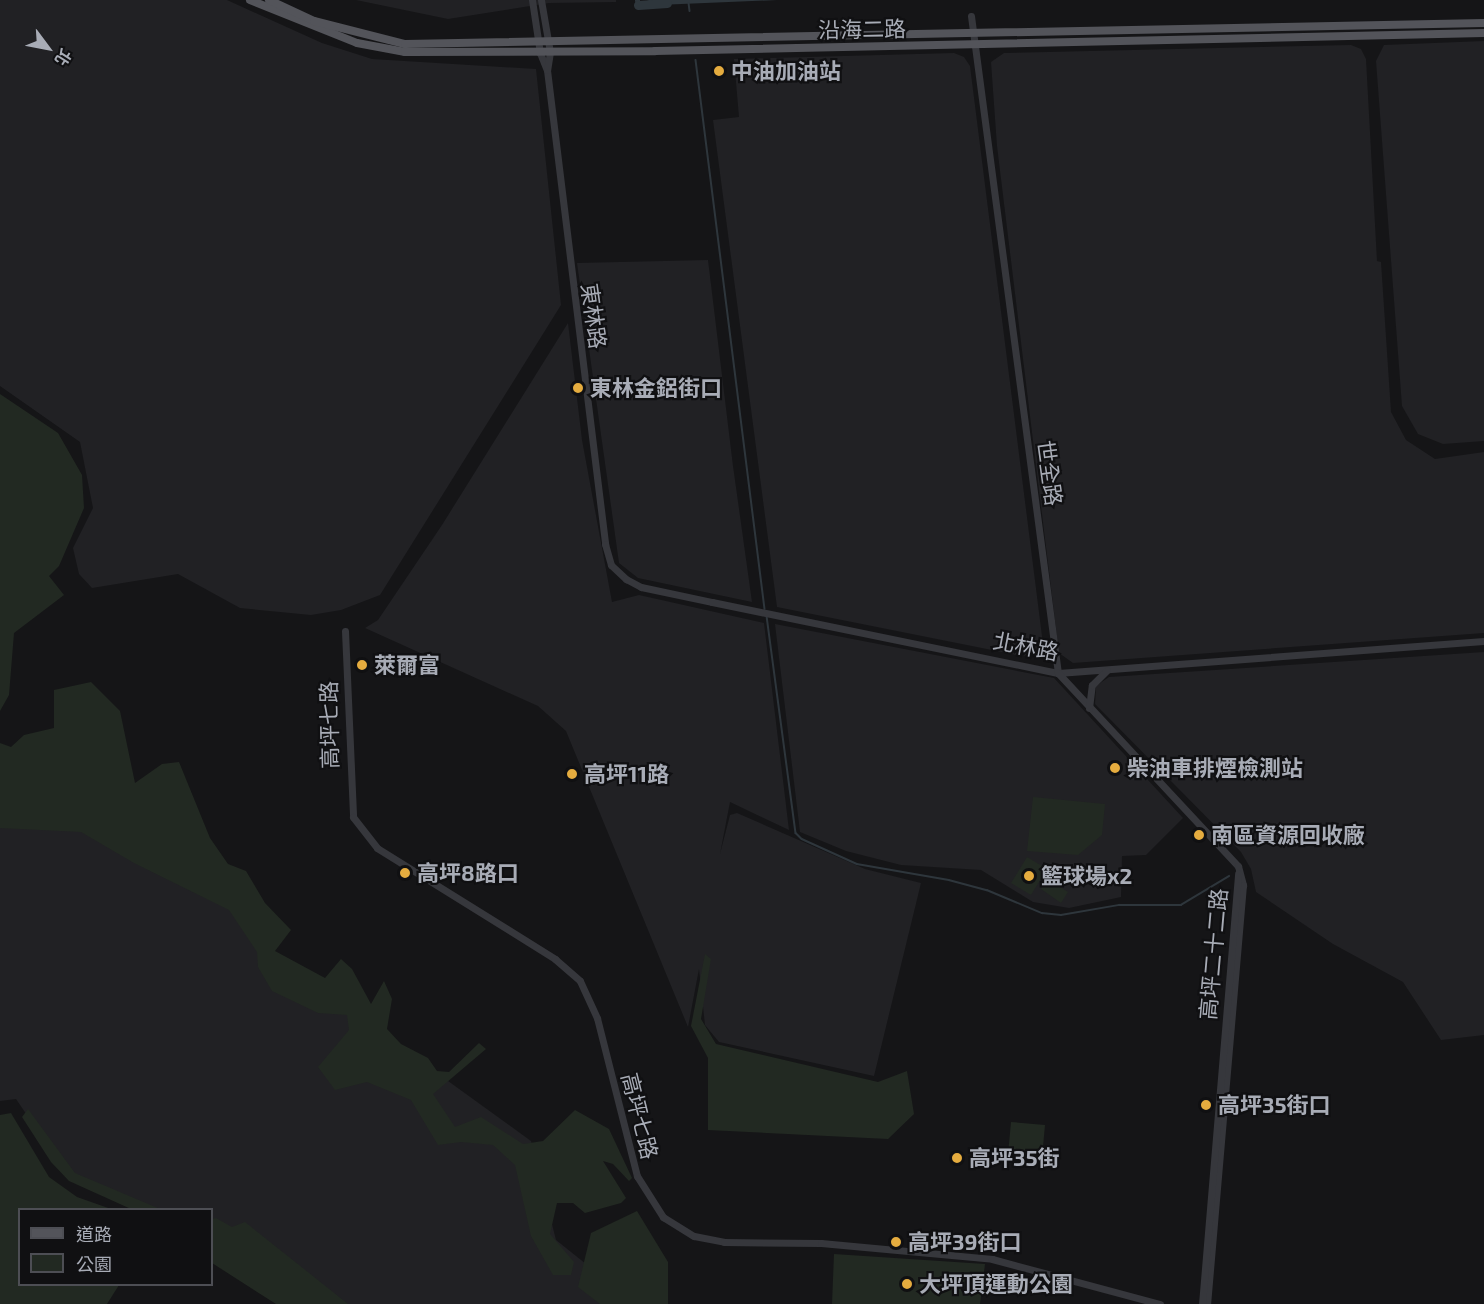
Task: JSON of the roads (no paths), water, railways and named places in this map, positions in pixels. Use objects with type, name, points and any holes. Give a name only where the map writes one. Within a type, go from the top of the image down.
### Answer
[{"type":"main road","name":"沿海二路","points":[[250,0],[312,28],[405,52],[539,49],[720,40],[1484,23]]},
{"type":"main road","name":"沿海二路","points":[[269,0],[314,21],[405,44],[539,49]]},
{"type":"main road","name":"沿海二路","points":[[549,48],[720,50],[975,46],[1484,33]]},
{"type":"main road","points":[[720,40],[720,50]]},
{"type":"street","points":[[532,0],[539,49],[547,70]]},
{"type":"street","points":[[541,0],[549,48],[547,70]]},
{"type":"street","name":"世全路","points":[[971,16],[1058,673]]},
{"type":"street","name":"東林路","points":[[547,70],[605,544],[611,565]]},
{"type":"street","name":"北林路","points":[[611,565],[641,587],[1058,673],[1484,641]]},
{"type":"street","name":"高坪七路","points":[[345,631],[353,817],[377,848],[555,959],[580,981],[597,1018],[637,1176],[663,1217],[694,1236],[724,1242],[821,1243],[992,1259],[1160,1304]]},
{"type":"street","points":[[1089,708],[1092,685],[1107,670]]},
{"type":"street","points":[[1058,673],[1238,866]]},
{"type":"street","name":"高坪二十二路","points":[[1202,1304],[1238,866]]},
{"type":"street","name":"高坪二十二路","points":[[1207,1304],[1243,885],[1238,866]]},
{"type":"waterway","points":[[637,0],[638,5]]},
{"type":"waterway","points":[[638,5],[667,3]]},
{"type":"waterway","points":[[689,3],[690,11]]},
{"type":"waterway","points":[[696,60],[765,609]]},
{"type":"waterway","points":[[767,616],[796,833],[802,839],[857,864],[949,880],[987,890],[1042,913],[1061,915],[1119,905],[1181,905],[1229,876]]},
{"type":"place","name":"中油加油站","points":[[719,71]]},
{"type":"place","name":"東林金鋁街口","points":[[578,388]]},
{"type":"place","name":"萊爾富","points":[[362,665]]},
{"type":"place","name":"柴油車排煙檢測站","points":[[1115,768]]},
{"type":"place","name":"高坪11路","points":[[572,774]]},
{"type":"place","name":"南區資源回收廠","points":[[1199,835]]},
{"type":"place","name":"高坪8路口","points":[[405,873]]},
{"type":"place","name":"籃球場x2","points":[[1029,876]]},
{"type":"place","name":"高坪35街口","points":[[1206,1105]]},
{"type":"place","name":"高坪35街","points":[[957,1158]]},
{"type":"place","name":"高坪39街口","points":[[896,1242]]},
{"type":"place","name":"大坪頂運動公園","points":[[907,1284]]}]
